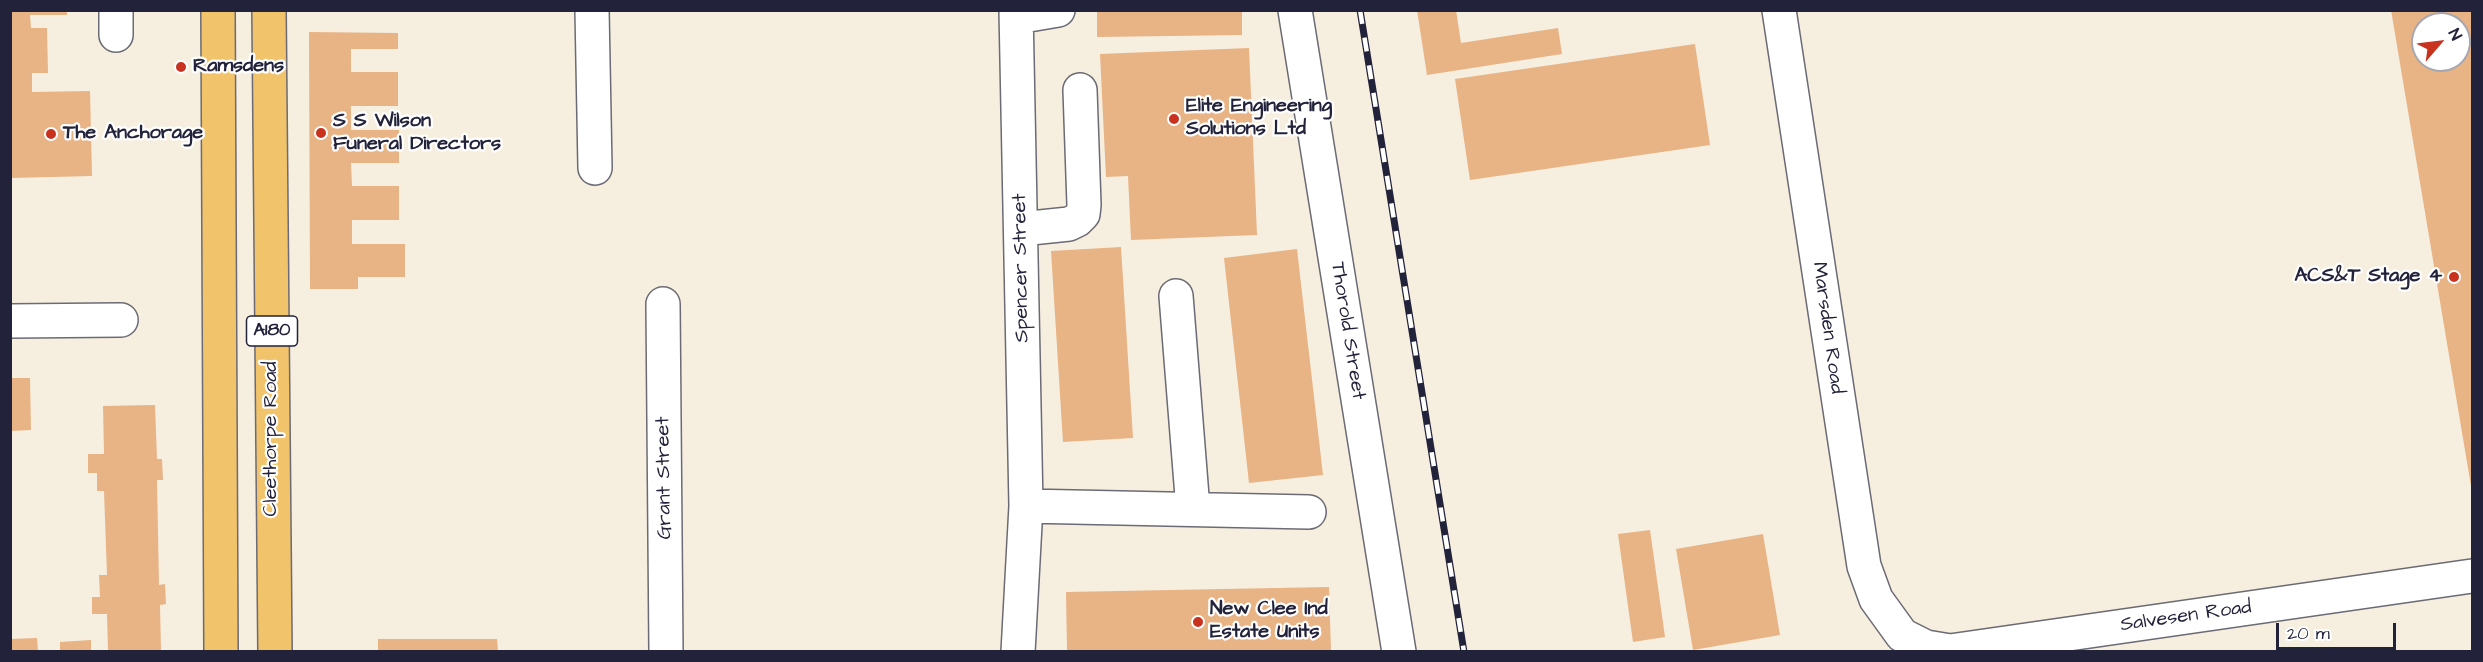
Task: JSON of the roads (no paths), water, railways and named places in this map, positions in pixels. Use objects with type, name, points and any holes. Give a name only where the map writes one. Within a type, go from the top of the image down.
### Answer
[{"type":"main road","name":"A180","points":[[218,10],[221,651]]},
{"type":"main road","name":"Cleethorpe Road","points":[[269,10],[274,651]]},
{"type":"street","points":[[592,10],[595,168]]},
{"type":"street","points":[[1016,14],[1058,10]]},
{"type":"street","name":"Thorold Street","points":[[1295,10],[1399,651]]},
{"type":"street","name":"Marsden Road","points":[[1779,10],[1864,566],[1896,643]]},
{"type":"street","name":"Spencer Street","points":[[1016,14],[1026,515],[1018,651]]},
{"type":"street","points":[[1021,229],[1069,224],[1083,214],[1080,90]]},
{"type":"street","points":[[1176,296],[1193,509]]},
{"type":"street","name":"Grant Street","points":[[663,304],[666,651]]},
{"type":"street","points":[[10,321],[121,320]]},
{"type":"street","points":[[1026,515],[1193,509],[1309,512]]},
{"type":"street","name":"Salvesen Road","points":[[1896,643],[1950,651],[2472,576]]},
{"type":"railway","points":[[1360,10],[1464,652]]},
{"type":"place","name":"Ramsdens","points":[[181,67]]},
{"type":"place","name":"Elite Engineering Solutions Ltd","points":[[1174,119]]},
{"type":"place","name":"S S Wilson Funeral Directors","points":[[321,133]]},
{"type":"place","name":"The Anchorage","points":[[51,134]]},
{"type":"place","name":"ACS&T Stage 4","points":[[2454,277]]},
{"type":"place","name":"New Clee Ind Estate Units","points":[[1198,622]]}]
